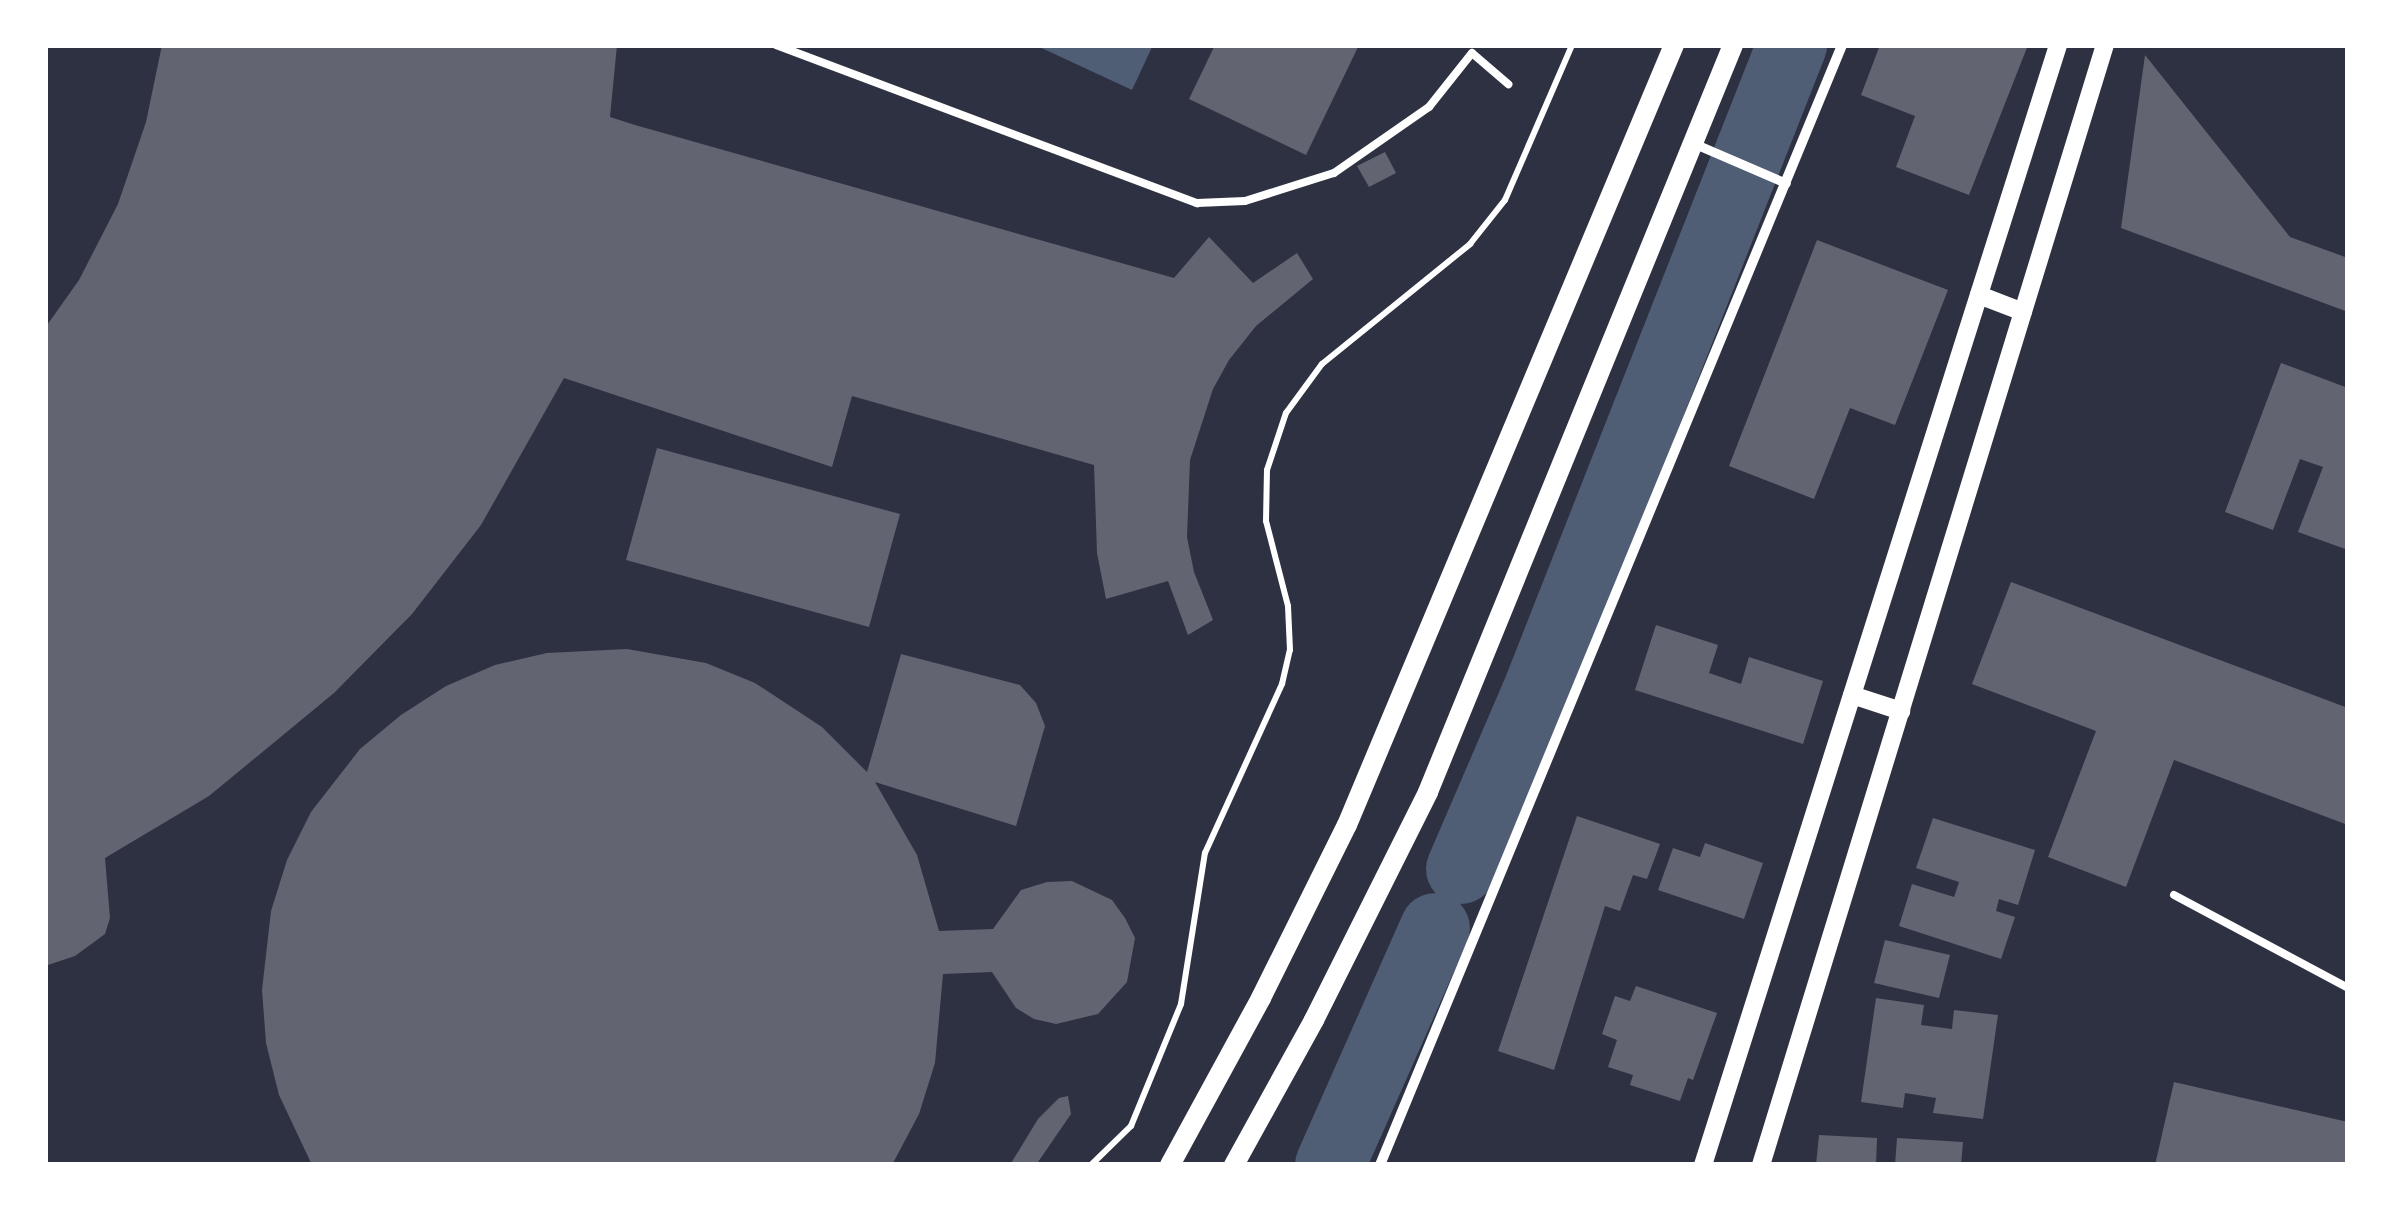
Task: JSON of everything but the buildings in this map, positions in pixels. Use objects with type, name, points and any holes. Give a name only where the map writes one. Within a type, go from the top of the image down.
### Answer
[{"type":"main road","points":[[1170,1165],[1261,998],[1347,825],[1674,45]]},
{"type":"main road","points":[[1234,1165],[1314,1020],[1428,792],[1700,146],[1733,45]]},
{"type":"street","points":[[1380,1165],[1842,45]]},
{"type":"street","points":[[1704,1165],[2058,45]]},
{"type":"street","points":[[1761,1165],[2105,45]]},
{"type":"street","points":[[1700,146],[1786,182]]},
{"type":"street","points":[[1979,295],[2024,312]]},
{"type":"street","points":[[1852,695],[1901,710]]},
{"type":"lane","points":[[776,45],[1197,204],[1245,201],[1334,174],[1429,107],[1473,49],[1508,84]]},
{"type":"lane","points":[[2174,895],[2348,988]]},
{"type":"path","points":[[1091,1165],[1131,1126],[1181,1004],[1205,853],[1282,684],[1290,650],[1288,606],[1273,560],[1266,504],[1267,470],[1286,414],[1322,364],[1470,244],[1506,200],[1572,45]]},
{"type":"water","points":[[1035,45],[1153,45],[1132,90]]},
{"type":"waterway","points":[[1461,869],[1536,695],[1792,45]]},
{"type":"waterway","points":[[1330,1165],[1435,928]]}]
